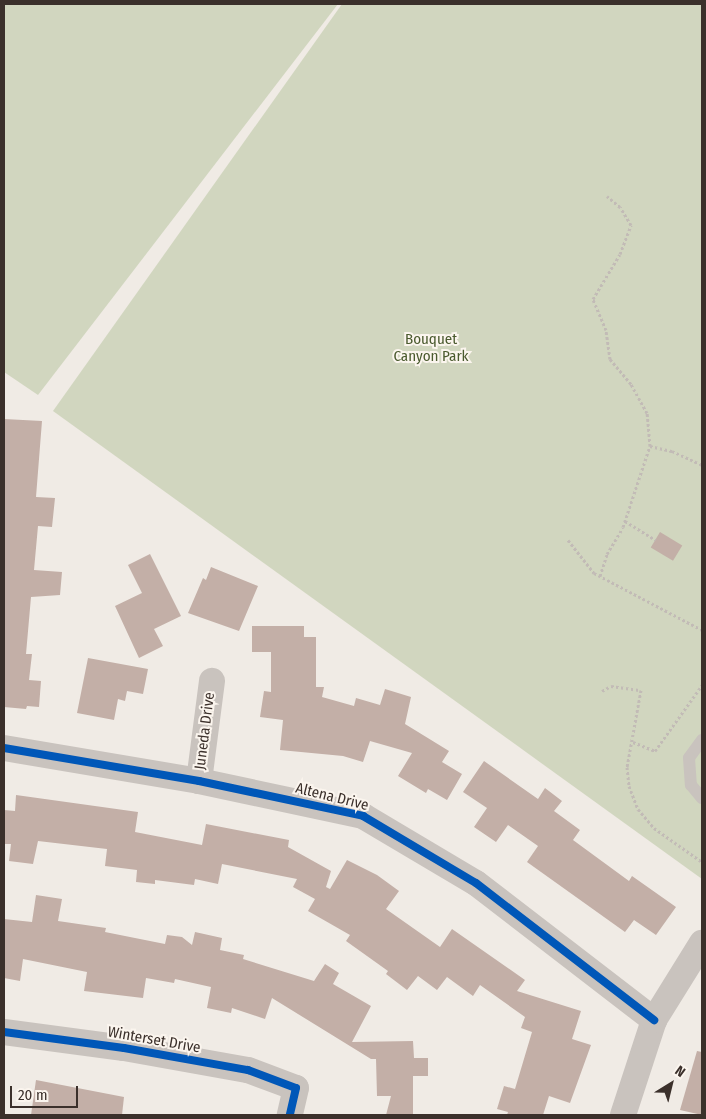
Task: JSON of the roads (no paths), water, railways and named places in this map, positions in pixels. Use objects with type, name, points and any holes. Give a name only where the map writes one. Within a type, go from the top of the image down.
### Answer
[{"type":"street","name":"Juneda Drive","points":[[199,781],[212,681]]},
{"type":"street","name":"Altena Drive","points":[[4,748],[199,781],[363,816],[476,883],[654,1020]]},
{"type":"street","points":[[623,1115],[654,1020],[702,943]]},
{"type":"street","name":"Winterset Drive","points":[[4,1032],[124,1048],[248,1070],[296,1088],[290,1115]]},
{"type":"lane","points":[[702,740],[689,758],[691,785],[702,798]]},
{"type":"park label","name":"Bouquet Canyon Park","points":[[431,348]]}]
